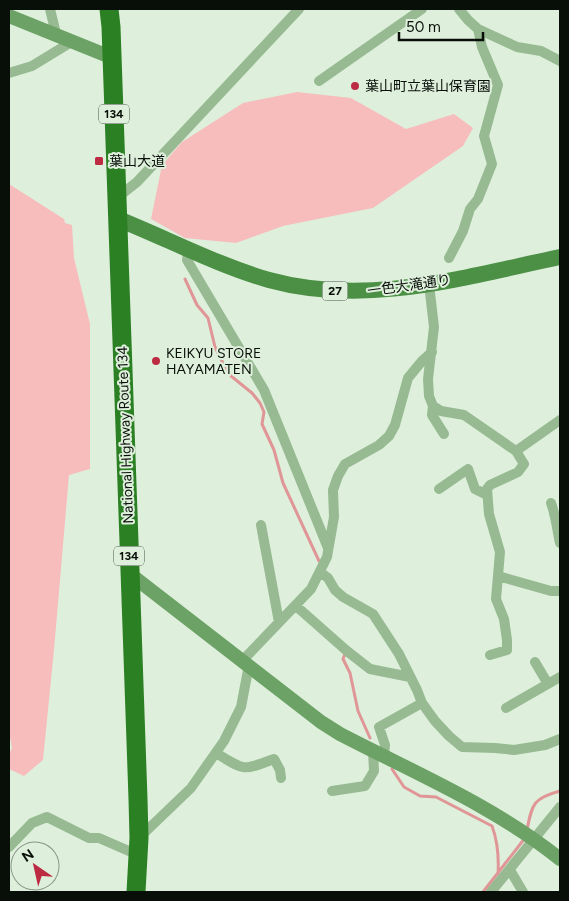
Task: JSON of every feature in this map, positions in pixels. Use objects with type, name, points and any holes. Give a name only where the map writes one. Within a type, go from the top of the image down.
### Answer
[{"type":"highway","name":"National Highway Route 134","points":[[109,9],[118,197],[130,574],[138,846],[136,892]]},
{"type":"main road","name":"一色大滝通り","points":[[118,219],[243,271],[270,280],[313,288],[368,292],[394,290],[560,257]]},
{"type":"street","points":[[50,9],[56,34]]},
{"type":"street","points":[[118,197],[137,182],[299,9]]},
{"type":"street","points":[[319,81],[422,9]]},
{"type":"street","points":[[459,9],[478,29],[517,47],[541,51],[560,61]]},
{"type":"street","points":[[9,16],[112,58]]},
{"type":"street","points":[[449,258],[463,231],[470,209],[478,199],[492,164],[484,136],[498,85],[482,47],[478,29]]},
{"type":"street","points":[[9,73],[32,66],[73,41]]},
{"type":"street","points":[[189,248],[187,260],[264,390],[329,548]]},
{"type":"street","points":[[429,284],[434,327],[428,379],[429,396],[433,406],[432,415],[434,422],[444,434]]},
{"type":"street","points":[[9,847],[32,823],[47,817],[89,838],[99,838],[138,846],[191,788],[216,754],[236,720],[241,707],[246,663],[279,622],[311,590],[320,572],[329,548],[334,517],[334,490],[338,476],[345,464],[379,445],[389,436],[395,425],[408,378],[432,352]]},
{"type":"street","points":[[433,406],[441,411],[464,415],[516,451],[524,464],[518,472],[490,485],[486,489],[489,514],[500,552],[496,599],[504,619],[508,640],[507,650],[490,655]]},
{"type":"street","points":[[516,451],[560,420]]},
{"type":"street","points":[[439,489],[468,469],[475,489],[487,495]]},
{"type":"street","points":[[551,503],[556,517],[556,527],[560,543]]},
{"type":"street","points":[[261,525],[279,622]]},
{"type":"street","points":[[320,572],[328,578],[335,590],[343,597],[373,614],[399,654],[418,690],[422,703],[435,721],[462,747],[514,750],[545,745],[560,739]]},
{"type":"street","points":[[130,574],[321,722],[499,816],[530,836],[560,859]]},
{"type":"street","points":[[498,576],[551,591],[560,591]]},
{"type":"street","points":[[296,606],[370,669],[410,677]]},
{"type":"street","points":[[535,662],[548,684]]},
{"type":"street","points":[[506,708],[560,677]]},
{"type":"street","points":[[332,791],[365,786],[374,771],[379,754],[385,745],[379,727],[422,703]]},
{"type":"street","points":[[216,754],[239,767],[247,769],[274,759],[280,770],[280,778]]},
{"type":"street","points":[[490,892],[510,870],[530,836],[560,808]]},
{"type":"street","points":[[510,870],[523,892]]},
{"type":"shaded area","points":[[297,92],[351,98],[406,129],[454,114],[473,128],[463,146],[373,208],[283,226],[236,243],[185,238],[151,219],[162,165],[182,142],[243,103]]},
{"type":"shaded area","points":[[9,184],[64,219],[65,223],[72,225],[74,258],[90,324],[90,469],[69,475],[43,760],[24,776],[9,769],[9,754],[12,748],[9,732]]},
{"type":"waterway","points":[[185,279],[197,305],[208,318],[215,347],[224,365],[231,376],[252,393],[260,403],[264,412],[262,424],[274,450],[283,483],[319,561]]},
{"type":"waterway","points":[[345,654],[343,659],[350,673],[358,711],[370,738]]},
{"type":"waterway","points":[[392,769],[404,787],[420,796],[436,797],[492,826],[498,850],[498,874]]},
{"type":"waterway","points":[[527,830],[533,808],[539,799],[560,791]]},
{"type":"waterway","points":[[483,892],[525,838]]},
{"type":"place","name":"葉山町立葉山保育園","points":[[355,86]]},
{"type":"place","name":"葉山大道","points":[[99,161]]},
{"type":"place","name":"KEIKYU STORE HAYAMATEN","points":[[156,361]]}]
